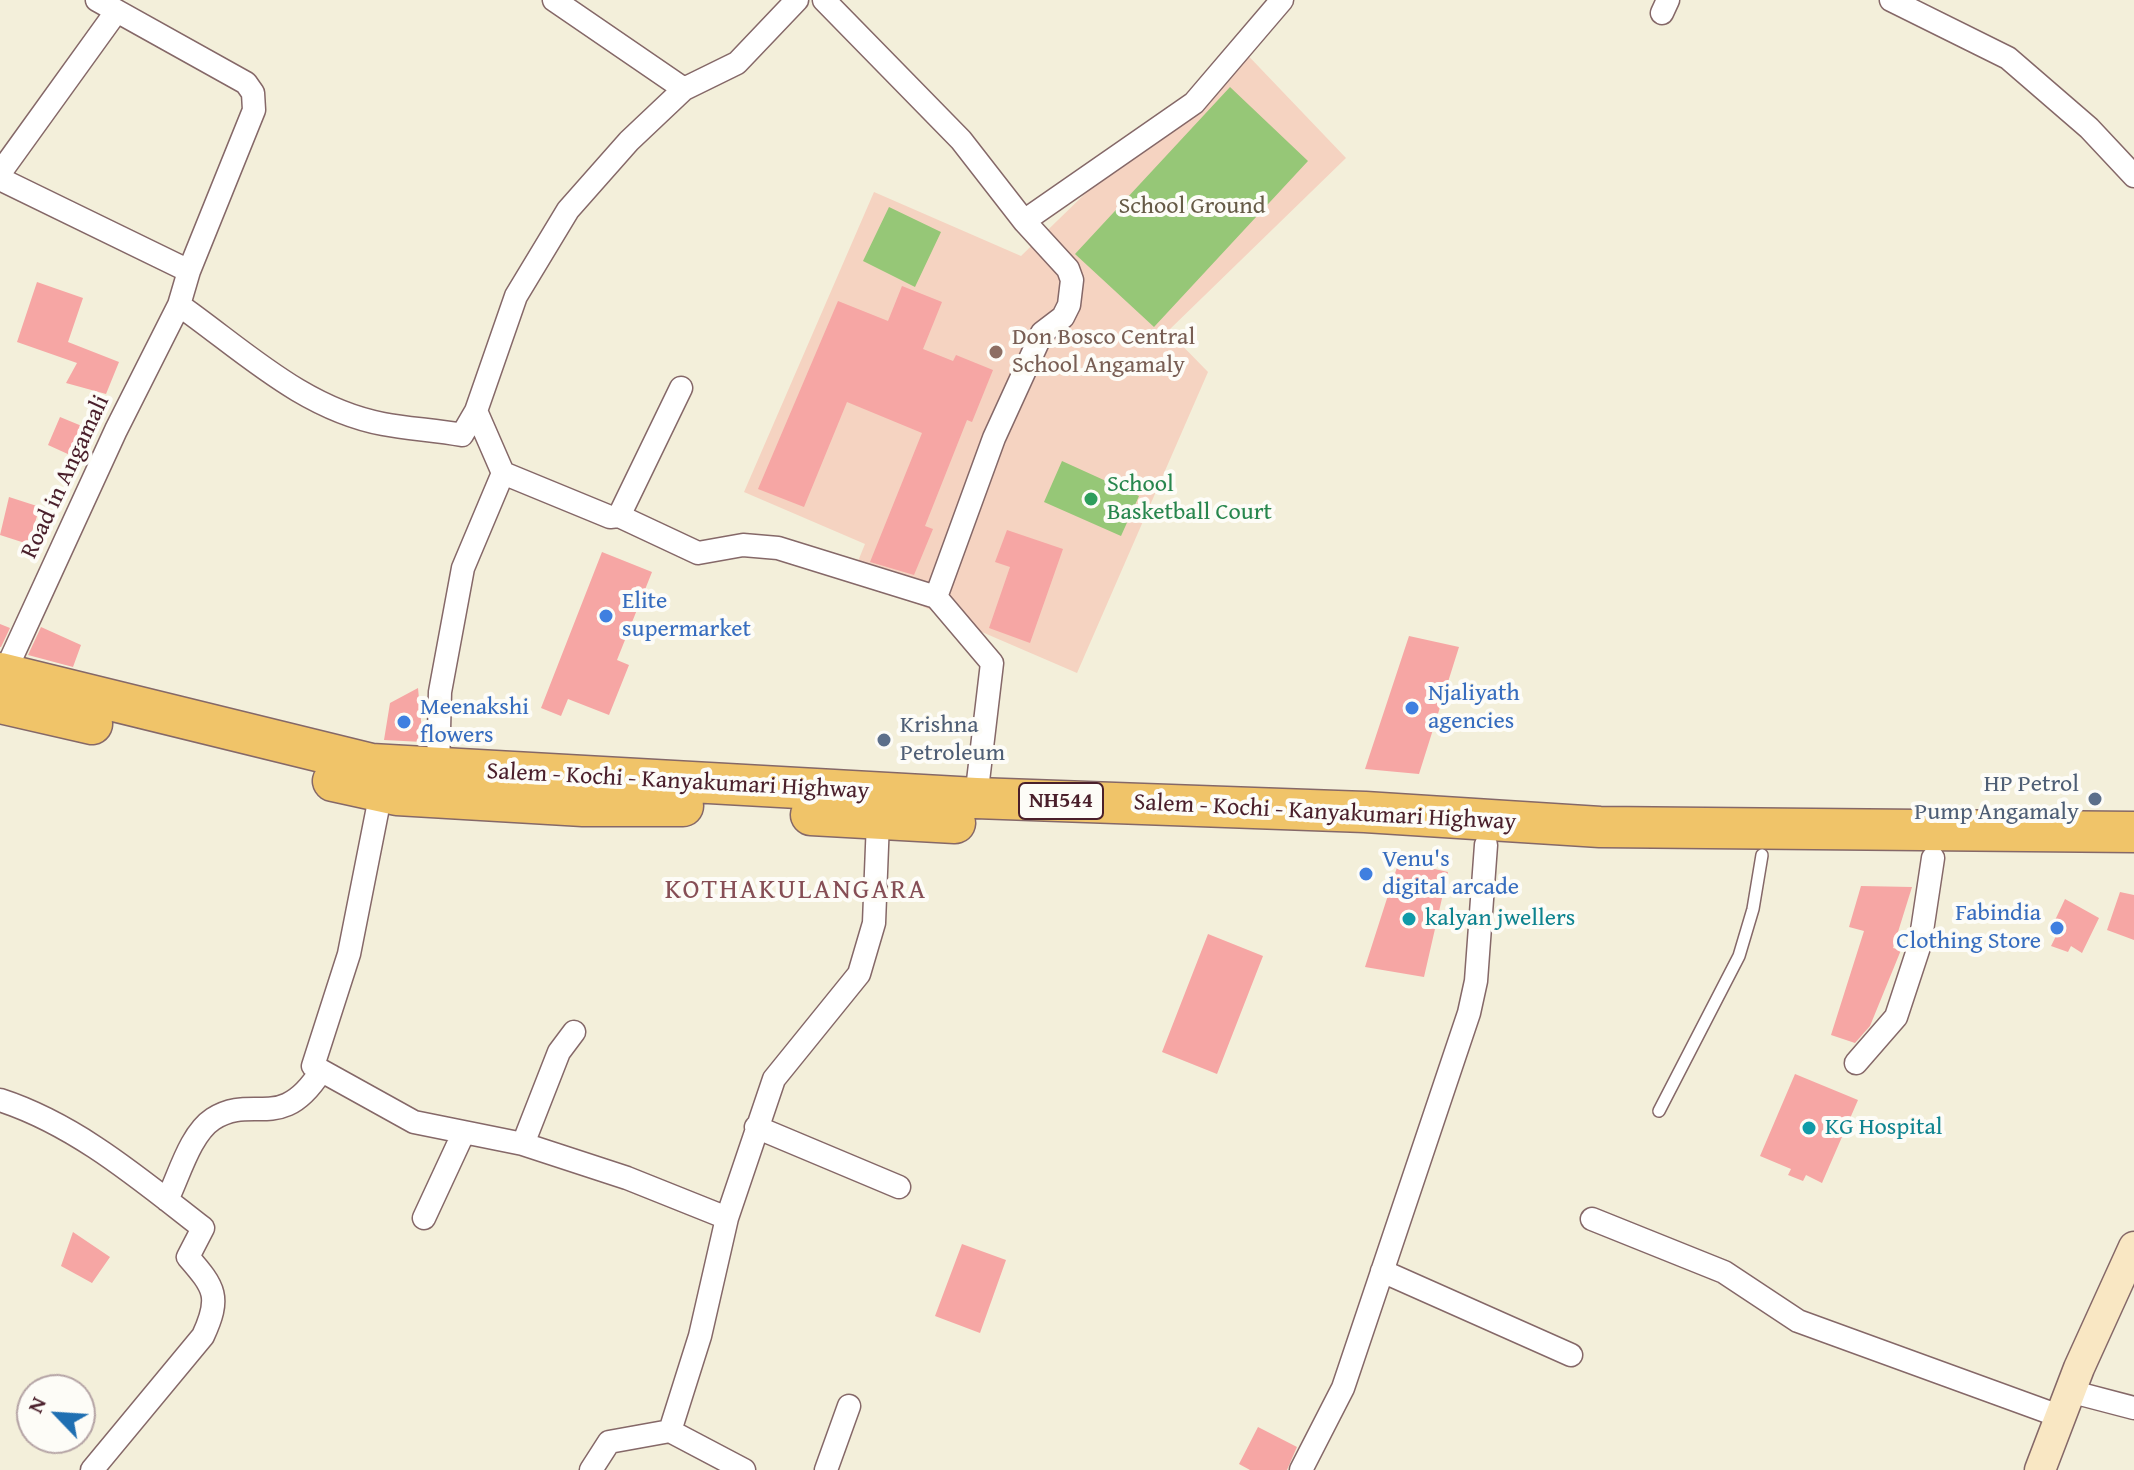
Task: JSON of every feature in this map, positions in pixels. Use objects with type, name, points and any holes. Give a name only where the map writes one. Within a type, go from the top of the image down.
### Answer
[{"type":"highway","name":"Salem - Kochi - Kanyakumari Highway","points":[[1,684],[371,764],[976,798],[1365,812],[1600,827],[2134,832]]},
{"type":"highway","name":"Salem - Kochi - Kanyakumari Highway","points":[[1,684],[381,792],[583,806],[649,804],[878,821],[1610,852],[2134,859]]},
{"type":"main road","points":[[2040,1470],[2064,1404],[2134,1247]]},
{"type":"street","points":[[554,0],[684,89]]},
{"type":"street","points":[[179,305],[267,373],[323,402],[381,424],[462,435],[476,411],[516,296],[568,210],[629,141],[684,89],[737,63],[797,0]]},
{"type":"street","points":[[824,0],[961,140],[1024,221],[1068,269],[1072,280],[1069,305],[1063,317],[1042,333],[994,438],[936,597]]},
{"type":"street","points":[[1024,221],[1194,103],[1282,0]]},
{"type":"street","points":[[1891,0],[2008,58],[2089,128],[2134,176]]},
{"type":"street","points":[[107,6],[0,176],[189,271]]},
{"type":"street","name":"Road in Angamali","points":[[1,684],[116,430],[179,305],[189,271],[252,118],[253,93],[237,77],[107,6]]},
{"type":"street","points":[[619,516],[681,388]]},
{"type":"street","points":[[476,411],[503,473],[610,517],[619,516],[698,553],[743,545],[778,548],[936,597],[992,663],[976,798]]},
{"type":"street","points":[[438,768],[440,692],[463,568],[503,473]]},
{"type":"street","points":[[381,792],[349,954],[313,1066],[414,1122],[523,1144],[627,1178],[727,1218]]},
{"type":"street","points":[[670,1431],[700,1336],[727,1218],[774,1079],[859,974],[874,923],[878,821]]},
{"type":"street","points":[[1301,1470],[1343,1388],[1473,997],[1486,845]]},
{"type":"street","points":[[1856,1063],[1896,1017],[1920,944],[1933,858]]},
{"type":"street","points":[[523,1144],[559,1052],[574,1032]]},
{"type":"street","points":[[167,1200],[195,1140],[213,1119],[232,1113],[281,1110],[295,1100],[321,1071]]},
{"type":"street","points":[[0,1100],[59,1126],[151,1184],[203,1228],[188,1257],[212,1284],[215,1312],[203,1336],[92,1470]]},
{"type":"street","points":[[756,1127],[899,1187]]},
{"type":"street","points":[[424,1218],[463,1134]]},
{"type":"street","points":[[1592,1219],[1724,1272],[1798,1321],[2064,1404],[2134,1408]]},
{"type":"street","points":[[1382,1271],[1571,1355]]},
{"type":"street","points":[[826,1470],[849,1406]]},
{"type":"street","points":[[591,1470],[609,1442],[670,1431],[744,1470]]},
{"type":"lane","points":[[1659,1111],[1739,956],[1753,909],[1762,855]]},
{"type":"shaded area","name":"Don Bosco Central School Angamaly","points":[[1238,45],[1346,158],[1168,331],[1208,372],[1077,673],[852,576],[865,544],[744,492],[874,192],[1021,256]]},
{"type":"green space","name":"School Ground","points":[[1230,87],[1308,161],[1154,327],[1075,254]]},
{"type":"green space","points":[[889,207],[941,232],[915,287],[863,261]]},
{"type":"green space","name":"School Basketball Court","points":[[1062,461],[1139,496],[1121,536],[1044,502]]},
{"type":"building","points":[[37,282],[83,298],[68,342],[119,362],[106,394],[66,383],[77,363],[17,342]]},
{"type":"building","points":[[902,286],[942,302],[923,349],[953,361],[956,355],[993,370],[972,422],[967,420],[925,526],[933,529],[914,575],[870,562],[922,433],[847,402],[804,507],[758,489],[838,301],[888,321]]},
{"type":"building","points":[[60,417],[94,431],[81,460],[48,445]]},
{"type":"building","points":[[9,497],[40,507],[28,544],[0,535]]},
{"type":"building","points":[[1007,530],[1063,549],[1030,643],[989,628],[1010,567],[995,562]]},
{"type":"building","name":"Elite supermarket","points":[[602,552],[652,572],[617,660],[629,665],[609,715],[568,699],[561,716],[541,708]]},
{"type":"building","points":[[0,624],[10,628],[1,647],[0,647]]},
{"type":"building","points":[[41,627],[81,645],[73,667],[28,655]]},
{"type":"building","name":"Njaliyath agencies","points":[[1409,636],[1459,647],[1419,774],[1365,769]]},
{"type":"building","name":"Meenakshi flowers","points":[[418,688],[423,742],[384,740],[390,703]]},
{"type":"building","name":"kalyan jwellers","points":[[1399,861],[1448,872],[1424,977],[1365,967]]},
{"type":"building","points":[[1861,886],[1912,887],[1893,948],[1901,950],[1870,1026],[1855,1043],[1831,1035],[1864,931],[1849,927]]},
{"type":"building","points":[[2120,892],[2134,895],[2134,940],[2107,930]]},
{"type":"building","points":[[2065,899],[2099,918],[2082,953],[2071,946],[2068,952],[2051,946],[2056,936],[2049,933]]},
{"type":"building","points":[[1208,934],[1263,956],[1217,1074],[1162,1052]]},
{"type":"building","name":"KG Hospital","points":[[1795,1074],[1858,1100],[1822,1183],[1806,1175],[1803,1181],[1788,1175],[1791,1169],[1760,1156]]},
{"type":"building","points":[[73,1232],[110,1257],[92,1283],[61,1266]]},
{"type":"building","points":[[962,1244],[1006,1260],[980,1333],[935,1316]]},
{"type":"building","points":[[1258,1427],[1297,1447],[1287,1470],[1250,1470],[1239,1464]]},
{"type":"place","name":"Don Bosco Central School Angamaly","points":[[996,352]]},
{"type":"place","name":"School Basketball Court","points":[[1091,499]]},
{"type":"place","name":"Elite supermarket","points":[[606,616]]},
{"type":"place","name":"Njaliyath agencies","points":[[1412,708]]},
{"type":"place","name":"Meenakshi flowers","points":[[404,722]]},
{"type":"place","name":"Krishna Petroleum","points":[[884,740]]},
{"type":"place","name":"HP Petrol Pump Angamaly","points":[[2095,799]]},
{"type":"place","name":"Venu's digital arcade","points":[[1366,874]]},
{"type":"place","name":"kalyan jwellers","points":[[1409,919]]},
{"type":"place","name":"Fabindia Clothing Store","points":[[2057,928]]},
{"type":"place","name":"KG Hospital","points":[[1809,1128]]},
{"type":"district","name":"KOTHAKULANGARA","points":[[796,891]]}]
